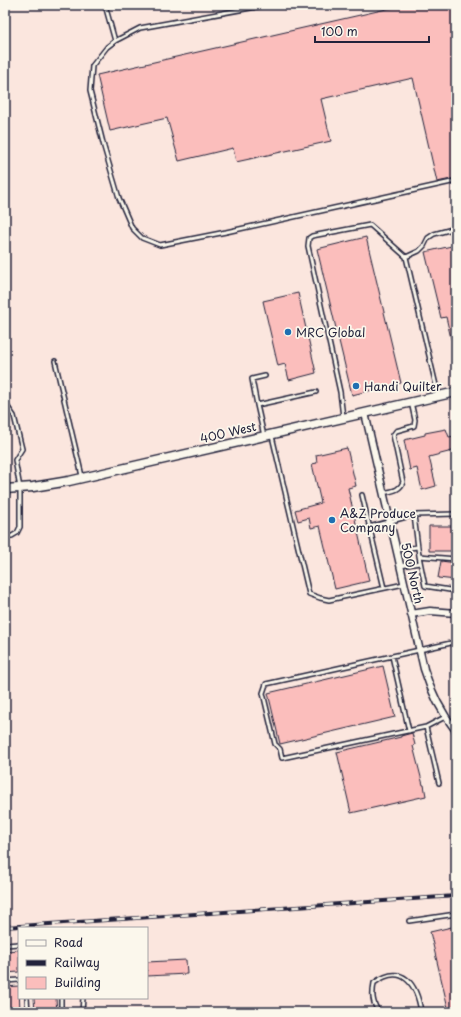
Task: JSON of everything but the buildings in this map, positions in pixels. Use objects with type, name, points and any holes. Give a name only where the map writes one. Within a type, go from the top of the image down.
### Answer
[{"type":"street","name":"400 West","points":[[5,489],[45,486],[456,392]]},
{"type":"street","name":"500 North","points":[[365,413],[419,650],[428,681],[438,705],[456,731]]},
{"type":"street","points":[[411,614],[430,611],[456,613]]},
{"type":"lane","points":[[105,5],[114,41]]},
{"type":"lane","points":[[267,5],[140,28],[114,41],[107,47],[92,66],[90,91],[104,147],[119,198],[132,228],[142,238],[160,245],[226,232],[456,181]]},
{"type":"lane","points":[[343,418],[340,392],[308,246],[309,238],[312,236],[370,225],[406,256],[438,396]]},
{"type":"lane","points":[[406,256],[419,251],[424,246],[428,238],[434,234],[456,228]]},
{"type":"lane","points":[[55,361],[82,478]]},
{"type":"lane","points":[[265,376],[252,379],[257,405],[268,435],[309,594],[329,600],[404,584]]},
{"type":"lane","points":[[257,405],[316,392]]},
{"type":"lane","points":[[383,493],[398,489],[402,486],[403,482],[393,435],[396,431],[414,426],[415,420],[411,402]]},
{"type":"lane","points":[[5,404],[14,416],[22,449],[15,460],[20,488],[20,527],[17,533],[12,536],[5,537]]},
{"type":"lane","points":[[362,495],[384,588]]},
{"type":"lane","points":[[369,526],[414,514],[456,514]]},
{"type":"lane","points":[[414,514],[417,547],[425,586],[456,591]]},
{"type":"lane","points":[[397,550],[417,547]]},
{"type":"lane","points":[[419,556],[456,559]]},
{"type":"lane","points":[[400,566],[420,563]]},
{"type":"lane","points":[[446,717],[426,727],[282,758],[280,749],[275,744],[263,693],[266,684],[451,643],[456,644]]},
{"type":"lane","points":[[392,656],[409,731]]},
{"type":"lane","points":[[426,727],[439,783]]},
{"type":"lane","points":[[409,922],[456,914]]},
{"type":"lane","points":[[5,945],[18,944]]},
{"type":"lane","points":[[379,1012],[374,1006],[372,992],[374,983],[383,976],[397,975],[410,981],[419,997],[421,1012]]},
{"type":"lane","points":[[5,981],[18,980]]},
{"type":"lane","points":[[27,999],[28,1012]]},
{"type":"lane","points":[[61,999],[61,1012]]},
{"type":"lane","points":[[83,999],[82,1012],[110,1012]]},
{"type":"shaded area","points":[[5,5],[456,5],[456,1012],[5,1012]]},
{"type":"railway","points":[[5,927],[456,896]]},
{"type":"place","name":"MRC Global","points":[[288,332]]},
{"type":"place","name":"Handi Quilter","points":[[356,386]]},
{"type":"place","name":"A&Z Produce Company","points":[[332,520]]}]
